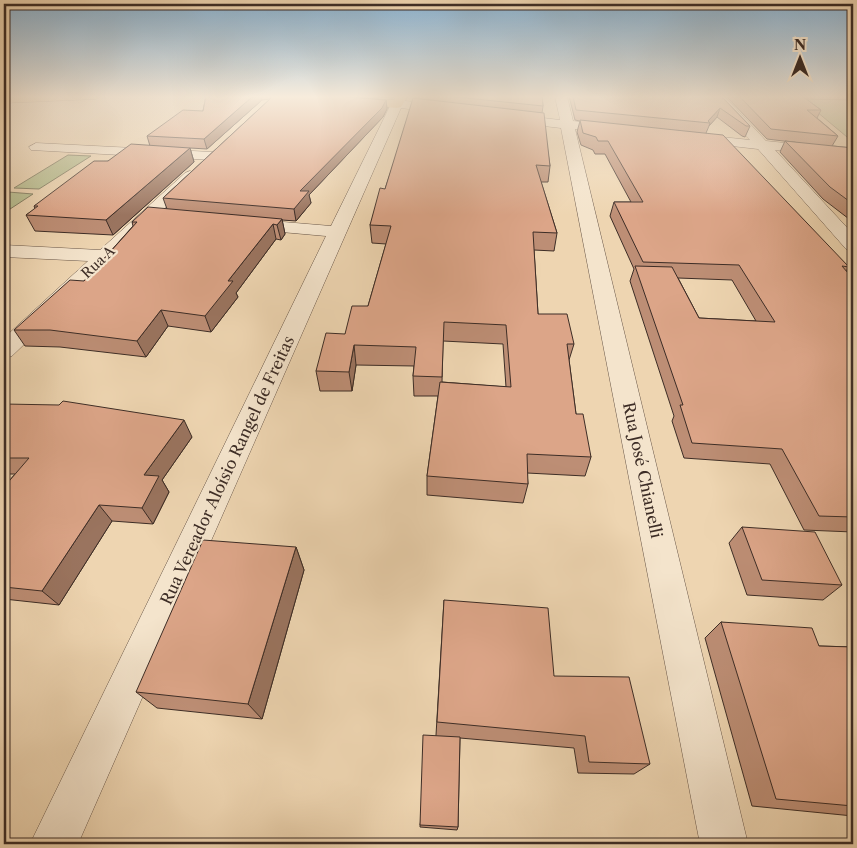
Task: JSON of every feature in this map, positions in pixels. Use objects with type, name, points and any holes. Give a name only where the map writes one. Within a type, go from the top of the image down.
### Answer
[{"type":"street","name":"Rua Vereador Aloísio Rangel de Freitas","points":[[54,844],[382,136]]},
{"type":"street","name":"Rua José Chianelli","points":[[569,136],[724,844]]},
{"type":"street","points":[[676,136],[853,154]]},
{"type":"street","points":[[754,136],[853,245]]},
{"type":"street","name":"Rua A","points":[[4,351],[225,143]]},
{"type":"street","points":[[36,147],[212,156]]},
{"type":"street","points":[[150,215],[170,217]]},
{"type":"street","points":[[227,222],[337,232]]},
{"type":"street","points":[[4,251],[103,256]]},
{"type":"green space","points":[[845,136],[853,136],[853,142]]},
{"type":"green space","points":[[68,155],[91,156],[39,189],[14,188]]},
{"type":"green space","points":[[8,192],[33,194],[4,213],[4,195]]},
{"type":"building","points":[[148,136],[208,136],[204,139]]},
{"type":"building","points":[[230,136],[355,136],[300,191],[309,191],[294,209],[163,198]]},
{"type":"building","points":[[401,136],[547,136],[550,166],[536,165],[557,233],[533,232],[538,314],[567,314],[574,344],[567,344],[576,414],[583,414],[591,457],[527,454],[528,484],[427,476],[440,382],[511,387],[506,325],[444,322],[442,377],[413,376],[416,347],[354,345],[349,372],[316,371],[326,333],[345,334],[352,306],[368,306],[391,226],[370,225],[380,188],[385,189]]},
{"type":"building","points":[[591,136],[724,136],[849,267],[842,266],[853,279],[853,517],[819,516],[782,449],[692,443],[680,405],[683,405],[635,266],[672,267],[699,318],[775,322],[739,265],[643,262],[614,202],[643,202],[608,141],[598,141],[596,137]]},
{"type":"building","points":[[785,141],[853,148],[853,204],[830,187]]},
{"type":"building","points":[[131,144],[190,148],[106,220],[26,215],[38,206],[34,206],[94,161],[108,161]]},
{"type":"building","points":[[148,207],[282,219],[277,225],[273,224],[228,281],[233,281],[205,316],[161,310],[137,341],[50,330],[14,330],[70,280],[84,281],[137,222],[132,222]]},
{"type":"building","points":[[63,401],[184,420],[144,475],[159,476],[142,508],[99,505],[42,591],[4,587],[4,544],[8,539],[4,538],[4,487],[29,458],[4,458],[4,404],[59,405]]},
{"type":"building","points":[[742,527],[815,532],[842,585],[762,580]]},
{"type":"building","points":[[203,540],[296,547],[248,704],[136,692]]},
{"type":"building","points":[[444,600],[548,608],[554,676],[629,677],[650,764],[589,762],[585,736],[437,722]]},
{"type":"building","points":[[721,622],[812,628],[819,646],[853,647],[853,806],[776,799]]},
{"type":"building","points":[[423,735],[460,737],[458,827],[420,825]]}]
